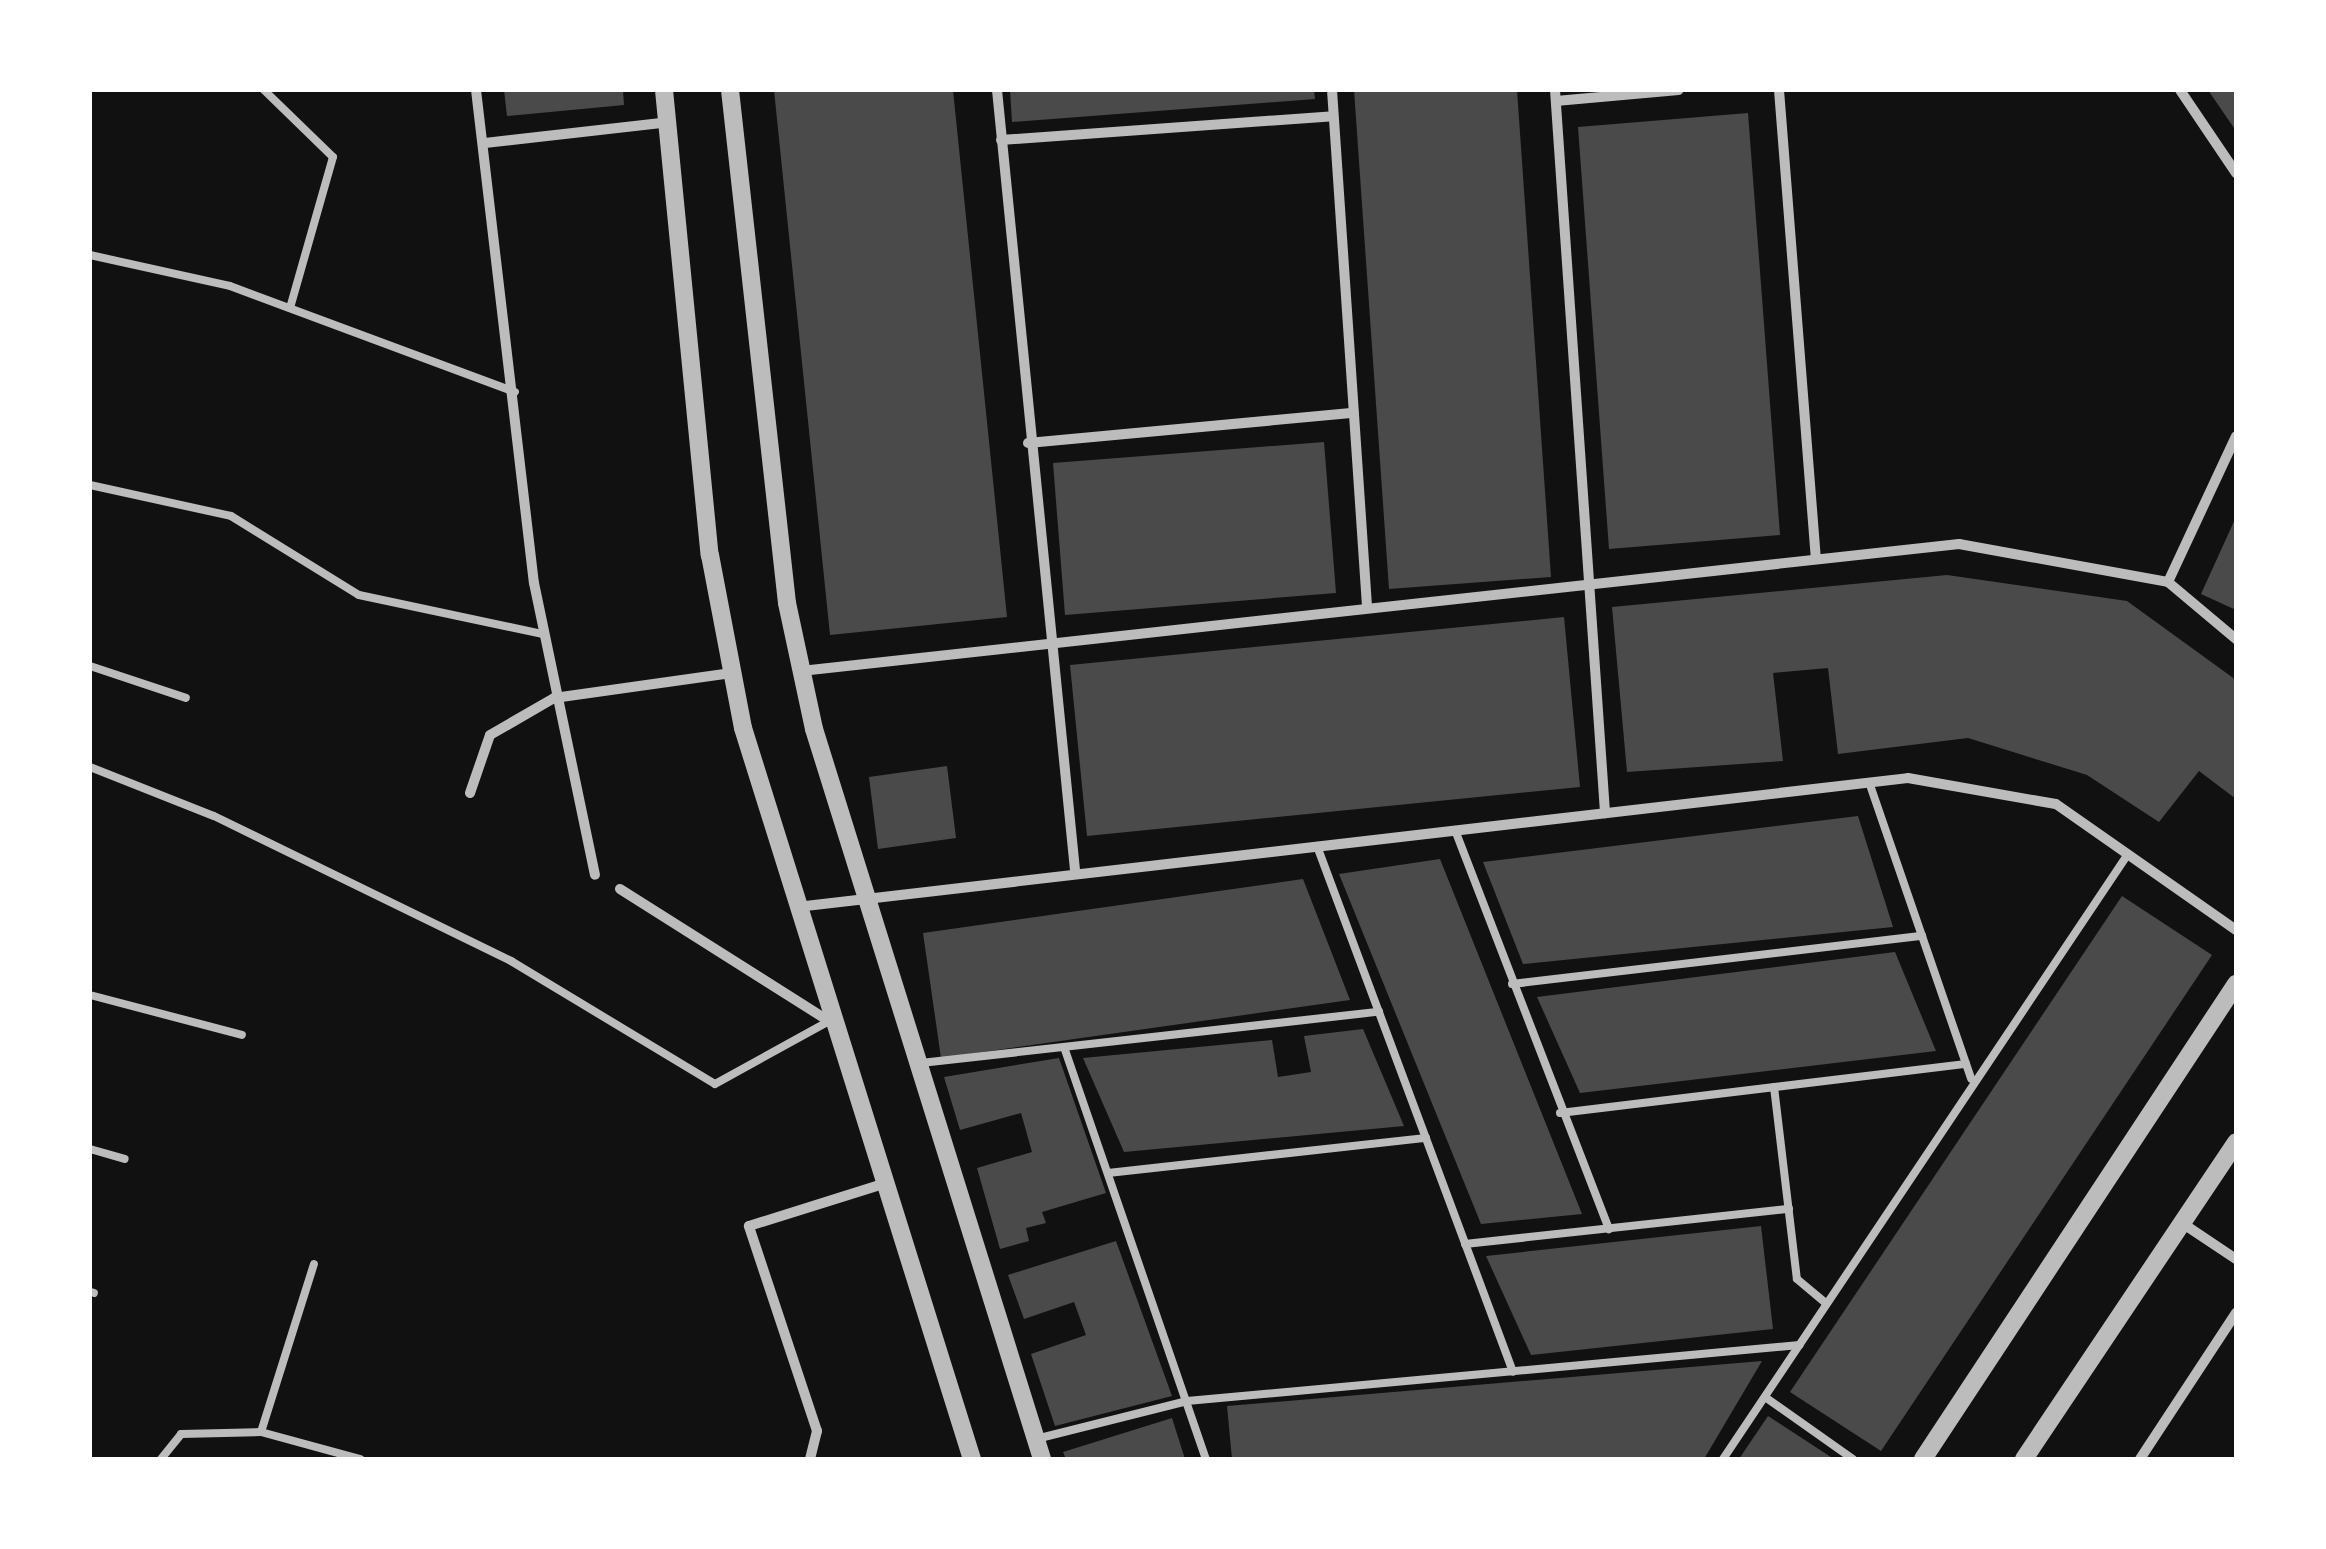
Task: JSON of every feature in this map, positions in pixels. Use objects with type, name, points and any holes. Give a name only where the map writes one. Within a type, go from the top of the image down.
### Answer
[{"type":"street","points":[[476,90],[542,634],[595,875]]},
{"type":"street","points":[[664,90],[710,556],[733,673],[793,907],[972,1459]]},
{"type":"street","points":[[730,90],[801,671],[862,899],[1042,1459]]},
{"type":"street","points":[[996,90],[1046,638],[1075,870]]},
{"type":"street","points":[[1332,90],[1367,606]]},
{"type":"street","points":[[1605,813],[1555,96],[1679,90]]},
{"type":"street","points":[[1779,90],[1816,558]]},
{"type":"street","points":[[2180,90],[2236,173]]},
{"type":"street","points":[[1001,140],[1334,116]]},
{"type":"street","points":[[485,143],[668,122]]},
{"type":"street","points":[[1028,443],[1354,413]]},
{"type":"street","points":[[2168,582],[2236,436]]},
{"type":"street","points":[[801,671],[1046,638],[1959,544],[2168,582],[2236,638]]},
{"type":"street","points":[[470,793],[490,735],[554,698],[733,673]]},
{"type":"street","points":[[793,907],[1075,870],[1908,778],[2056,804],[2236,930]]},
{"type":"street","points":[[620,889],[830,1020]]},
{"type":"street","points":[[1923,1459],[2236,984]]},
{"type":"street","points":[[2024,1459],[2236,1142]]},
{"type":"street","points":[[810,1459],[817,1432],[750,1226],[883,1184]]},
{"type":"street","points":[[2182,1223],[2236,1259]]},
{"type":"street","points":[[2140,1459],[2236,1313]]},
{"type":"lane","points":[[264,90],[333,157],[290,308]]},
{"type":"lane","points":[[90,256],[290,308],[515,392]]},
{"type":"lane","points":[[90,486],[231,516],[358,595],[542,634]]},
{"type":"lane","points":[[90,666],[186,698]]},
{"type":"lane","points":[[90,768],[214,816],[512,961],[715,1084],[830,1020]]},
{"type":"lane","points":[[1868,782],[1971,1078]]},
{"type":"lane","points":[[1454,830],[1560,1114],[1609,1229]]},
{"type":"lane","points":[[1317,846],[1513,1372]]},
{"type":"lane","points":[[1724,1459],[1971,1078],[2128,854]]},
{"type":"lane","points":[[1512,984],[1922,936]]},
{"type":"lane","points":[[90,995],[242,1035]]},
{"type":"lane","points":[[915,1064],[1379,1012]]},
{"type":"lane","points":[[1064,1048],[1206,1459]]},
{"type":"lane","points":[[1560,1114],[1966,1064]]},
{"type":"lane","points":[[1774,1087],[1797,1279],[1826,1303]]},
{"type":"lane","points":[[1108,1173],[1426,1138]]},
{"type":"lane","points":[[90,1149],[124,1159]]},
{"type":"lane","points":[[1465,1244],[1789,1209]]},
{"type":"lane","points":[[261,1432],[314,1264]]},
{"type":"lane","points":[[1036,1439],[1187,1401],[1798,1345]]},
{"type":"lane","points":[[1765,1396],[1854,1459]]},
{"type":"lane","points":[[160,1459],[181,1434],[261,1432],[360,1459]]},
{"type":"building","points":[[504,90],[623,90],[624,105],[507,116]]},
{"type":"building","points":[[774,90],[953,90],[1007,617],[830,635]]},
{"type":"building","points":[[1010,90],[1314,90],[1315,99],[1012,122]]},
{"type":"building","points":[[1354,90],[1517,90],[1551,577],[1389,589]]},
{"type":"building","points":[[2208,90],[2236,90],[2236,131]]},
{"type":"building","points":[[1748,113],[1780,535],[1609,549],[1578,127]]},
{"type":"building","points":[[1324,442],[1336,593],[1065,615],[1053,463]]},
{"type":"building","points":[[2236,517],[2236,610],[2201,594]]},
{"type":"building","points":[[1947,575],[2127,601],[2236,680],[2236,799],[2199,771],[2159,822],[2087,775],[1968,738],[1838,754],[1828,668],[1773,673],[1783,761],[1627,772],[1612,607]]},
{"type":"building","points":[[1564,617],[1580,787],[1087,836],[1070,665]]},
{"type":"building","points":[[947,766],[956,838],[878,849],[869,777]]},
{"type":"building","points":[[1858,816],[1893,927],[1523,964],[1483,862]]},
{"type":"building","points":[[1440,859],[1582,1214],[1481,1224],[1339,874]]},
{"type":"building","points":[[1303,879],[1350,1000],[941,1058],[923,933]]},
{"type":"building","points":[[2122,896],[2212,955],[1881,1451],[1790,1392]]},
{"type":"building","points":[[1895,952],[1936,1051],[1580,1093],[1537,997]]},
{"type":"building","points":[[1363,1029],[1404,1126],[1124,1152],[1083,1058],[1272,1040],[1278,1077],[1311,1072],[1304,1036]]},
{"type":"building","points":[[1059,1058],[1106,1193],[1042,1212],[1046,1223],[1026,1228],[1029,1241],[1000,1249],[977,1168],[1032,1152],[1021,1113],[960,1130],[944,1077]]},
{"type":"building","points":[[1761,1226],[1773,1329],[1531,1355],[1486,1256]]},
{"type":"building","points":[[1116,1241],[1172,1396],[1055,1426],[1031,1354],[1086,1335],[1074,1302],[1024,1319],[1008,1275]]},
{"type":"building","points":[[1762,1361],[1704,1459],[1232,1459],[1227,1406]]},
{"type":"building","points":[[1768,1416],[1834,1459],[1739,1459]]},
{"type":"building","points":[[1172,1418],[1185,1459],[1066,1459],[1063,1452]]}]
